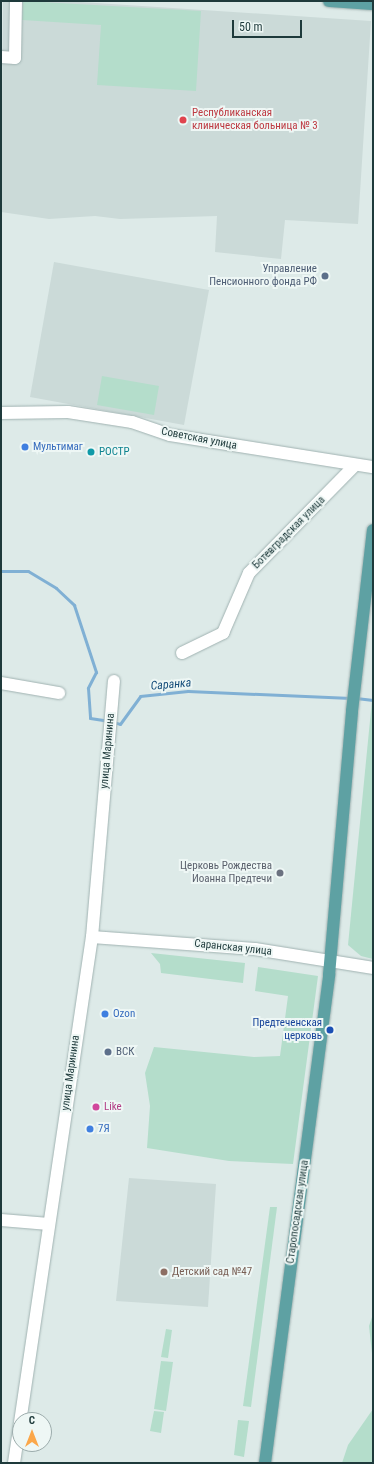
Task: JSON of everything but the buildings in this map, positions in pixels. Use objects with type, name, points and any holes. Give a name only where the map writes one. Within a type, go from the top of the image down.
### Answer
[{"type":"main road","points":[[329,1],[373,4]]},
{"type":"main road","points":[[331,961],[352,711],[373,530]]},
{"type":"main road","name":"Старопосадская улица","points":[[265,1463],[331,961]]},
{"type":"street","points":[[1,58],[14,58],[16,1]]},
{"type":"street","name":"Советская улица","points":[[1,412],[68,412],[132,422],[170,435],[373,467]]},
{"type":"street","name":"Ботевградская улица","points":[[182,653],[223,633],[249,573],[355,465]]},
{"type":"street","name":"улица Маринина","points":[[14,1463],[92,937],[114,681]]},
{"type":"street","points":[[1,683],[59,693]]},
{"type":"street","name":"Саранская улица","points":[[92,937],[242,948],[373,968]]},
{"type":"street","points":[[1,1220],[49,1224]]},
{"type":"shaded area","name":"Республиканская клиническая больница № 3","points":[[3,1],[66,1],[371,21],[358,224],[285,220],[281,259],[215,252],[217,216],[120,219],[95,216],[49,219],[1,212]]},
{"type":"shaded area","points":[[54,262],[209,290],[184,425],[30,397]]},
{"type":"shaded area","name":"Детский сад №47","points":[[129,1178],[216,1184],[208,1307],[116,1301]]},
{"type":"green space","points":[[23,1],[201,11],[196,91],[97,85],[101,25],[22,20]]},
{"type":"green space","points":[[102,376],[159,386],[154,415],[97,405]]},
{"type":"green space","points":[[373,690],[373,959],[361,956],[348,945]]},
{"type":"green space","points":[[151,953],[245,963],[243,983],[161,973],[160,964]]},
{"type":"green space","points":[[258,967],[318,976],[293,1164],[229,1161],[147,1148],[150,1106],[145,1073],[154,1047],[254,1057],[280,1056],[288,996],[255,991]]},
{"type":"green space","points":[[270,1207],[277,1207],[251,1407],[243,1406]]},
{"type":"green space","points":[[373,1314],[373,1363],[369,1326]]},
{"type":"green space","points":[[166,1329],[172,1330],[168,1358],[161,1357]]},
{"type":"green space","points":[[161,1361],[173,1362],[166,1411],[154,1409]]},
{"type":"green space","points":[[373,1409],[373,1463],[342,1463],[348,1445]]},
{"type":"green space","points":[[154,1411],[164,1412],[161,1433],[150,1431]]},
{"type":"green space","points":[[238,1420],[249,1421],[244,1457],[234,1455]]},
{"type":"waterway","name":"Саранка","points":[[1,571],[28,571],[56,588],[74,605],[96,672],[88,688],[90,718],[108,721]]},
{"type":"waterway","name":"Саранка","points":[[113,722],[120,724],[140,696],[188,691],[351,698]]},
{"type":"waterway","name":"Саранка","points":[[356,698],[373,700]]},
{"type":"place","name":"Республиканская клиническая больница № 3","points":[[183,120]]},
{"type":"place","name":"Управление Пенсионного фонда РФ","points":[[325,276]]},
{"type":"place","name":"Мультимаг","points":[[25,447]]},
{"type":"place","name":"РОСТР","points":[[91,452]]},
{"type":"place","name":"Церковь Рождества Иоанна Предтечи","points":[[280,873]]},
{"type":"place","name":"Ozon","points":[[105,1014]]},
{"type":"place","name":"Предтеченская церковь","points":[[330,1030]]},
{"type":"place","name":"ВСК","points":[[108,1052]]},
{"type":"place","name":"Like","points":[[96,1107]]},
{"type":"place","name":"7Я","points":[[90,1129]]},
{"type":"place","name":"Детский сад №47","points":[[164,1272]]}]
